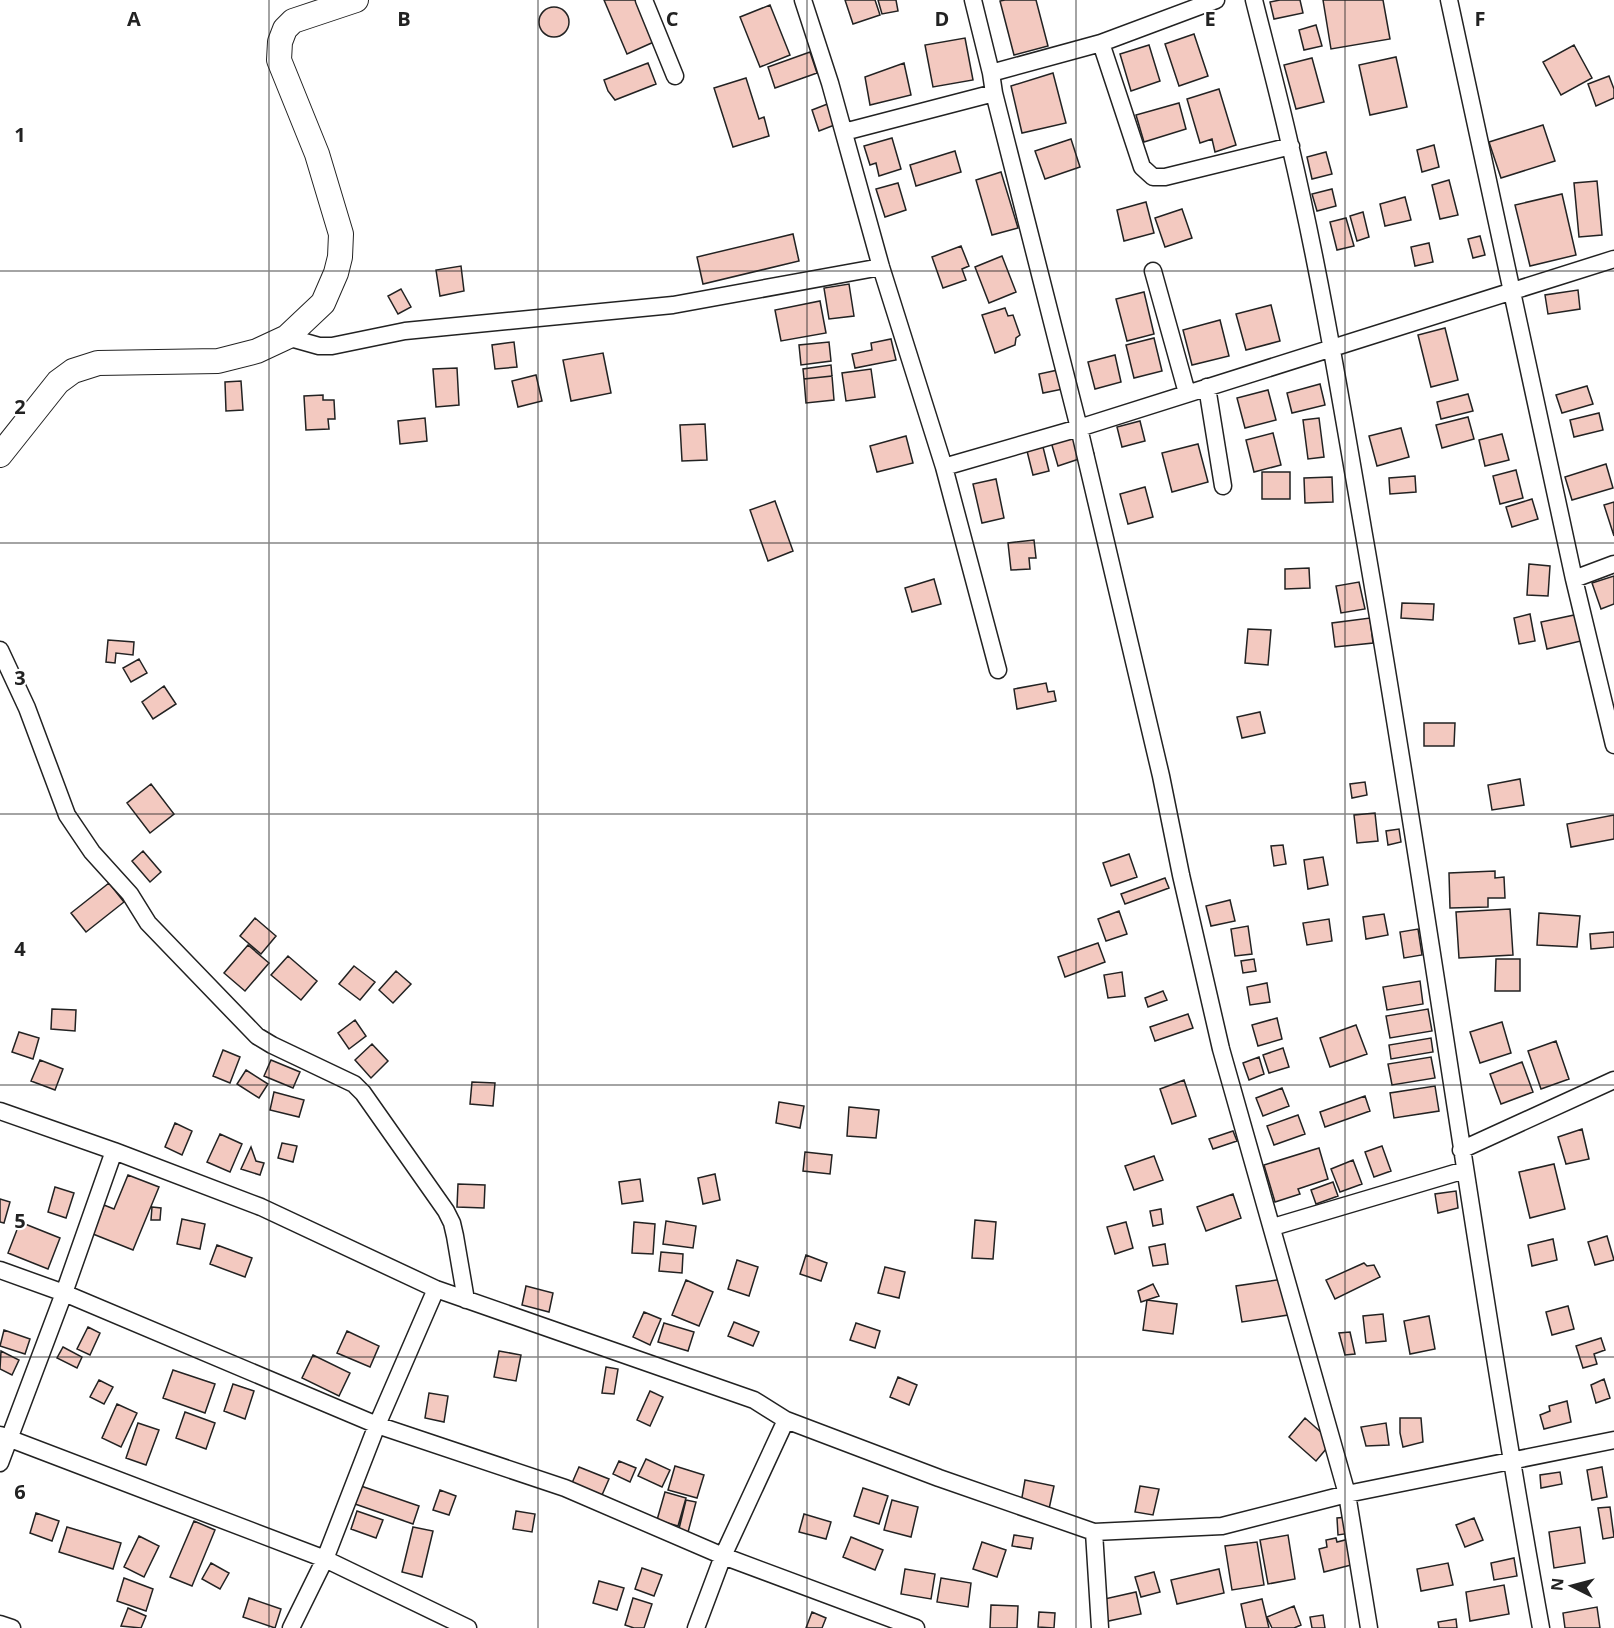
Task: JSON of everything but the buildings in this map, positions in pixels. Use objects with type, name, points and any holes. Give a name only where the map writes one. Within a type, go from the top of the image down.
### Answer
[{"type":"street","points":[[0,455],[58,382],[73,370],[98,363],[218,361],[257,351],[287,337],[323,303],[340,257],[341,234],[317,154],[279,60],[279,42],[285,29],[293,21],[356,0]]},
{"type":"street","points":[[644,0],[675,76]]},
{"type":"street","points":[[803,0],[844,132],[881,267],[944,467],[998,670]]},
{"type":"street","points":[[973,0],[994,93],[1079,428],[1161,776],[1180,875],[1218,1038],[1347,1494],[1369,1628]]},
{"type":"street","points":[[991,73],[1101,43],[1216,0]]},
{"type":"street","points":[[1254,0],[1291,146],[1332,348],[1394,702],[1510,1460],[1541,1628]]},
{"type":"street","points":[[1449,0],[1574,579],[1614,745]]},
{"type":"street","points":[[1101,43],[1142,167],[1153,177],[1165,177],[1291,146]]},
{"type":"street","points":[[844,132],[994,93]]},
{"type":"street","points":[[944,467],[1079,428],[1614,259]]},
{"type":"street","points":[[287,337],[319,346],[333,346],[405,331],[673,305],[881,267]]},
{"type":"street","points":[[1153,271],[1187,393]]},
{"type":"street","points":[[1207,387],[1223,486]]},
{"type":"street","points":[[1574,579],[1614,564]]},
{"type":"street","points":[[0,650],[27,708],[67,815],[92,852],[130,894],[148,923],[246,1027],[272,1046],[354,1084],[363,1093],[446,1211],[452,1223],[466,1300]]},
{"type":"street","points":[[1461,1150],[1614,1080]]},
{"type":"street","points":[[0,1111],[114,1151],[261,1207],[436,1289],[754,1401],[786,1420],[939,1478],[1094,1532],[1222,1526],[1347,1494],[1614,1440]]},
{"type":"street","points":[[0,1463],[5,1437],[64,1293],[114,1151]]},
{"type":"street","points":[[1273,1227],[1465,1170]]},
{"type":"street","points":[[0,1270],[64,1293],[377,1425],[566,1488],[723,1556],[916,1628]]},
{"type":"street","points":[[291,1628],[325,1559],[377,1425],[436,1289]]},
{"type":"street","points":[[696,1628],[723,1556],[786,1420]]},
{"type":"street","points":[[5,1437],[325,1559],[468,1628]]},
{"type":"street","points":[[1094,1532],[1100,1628]]},
{"type":"street","points":[[0,1624],[12,1628]]}]
